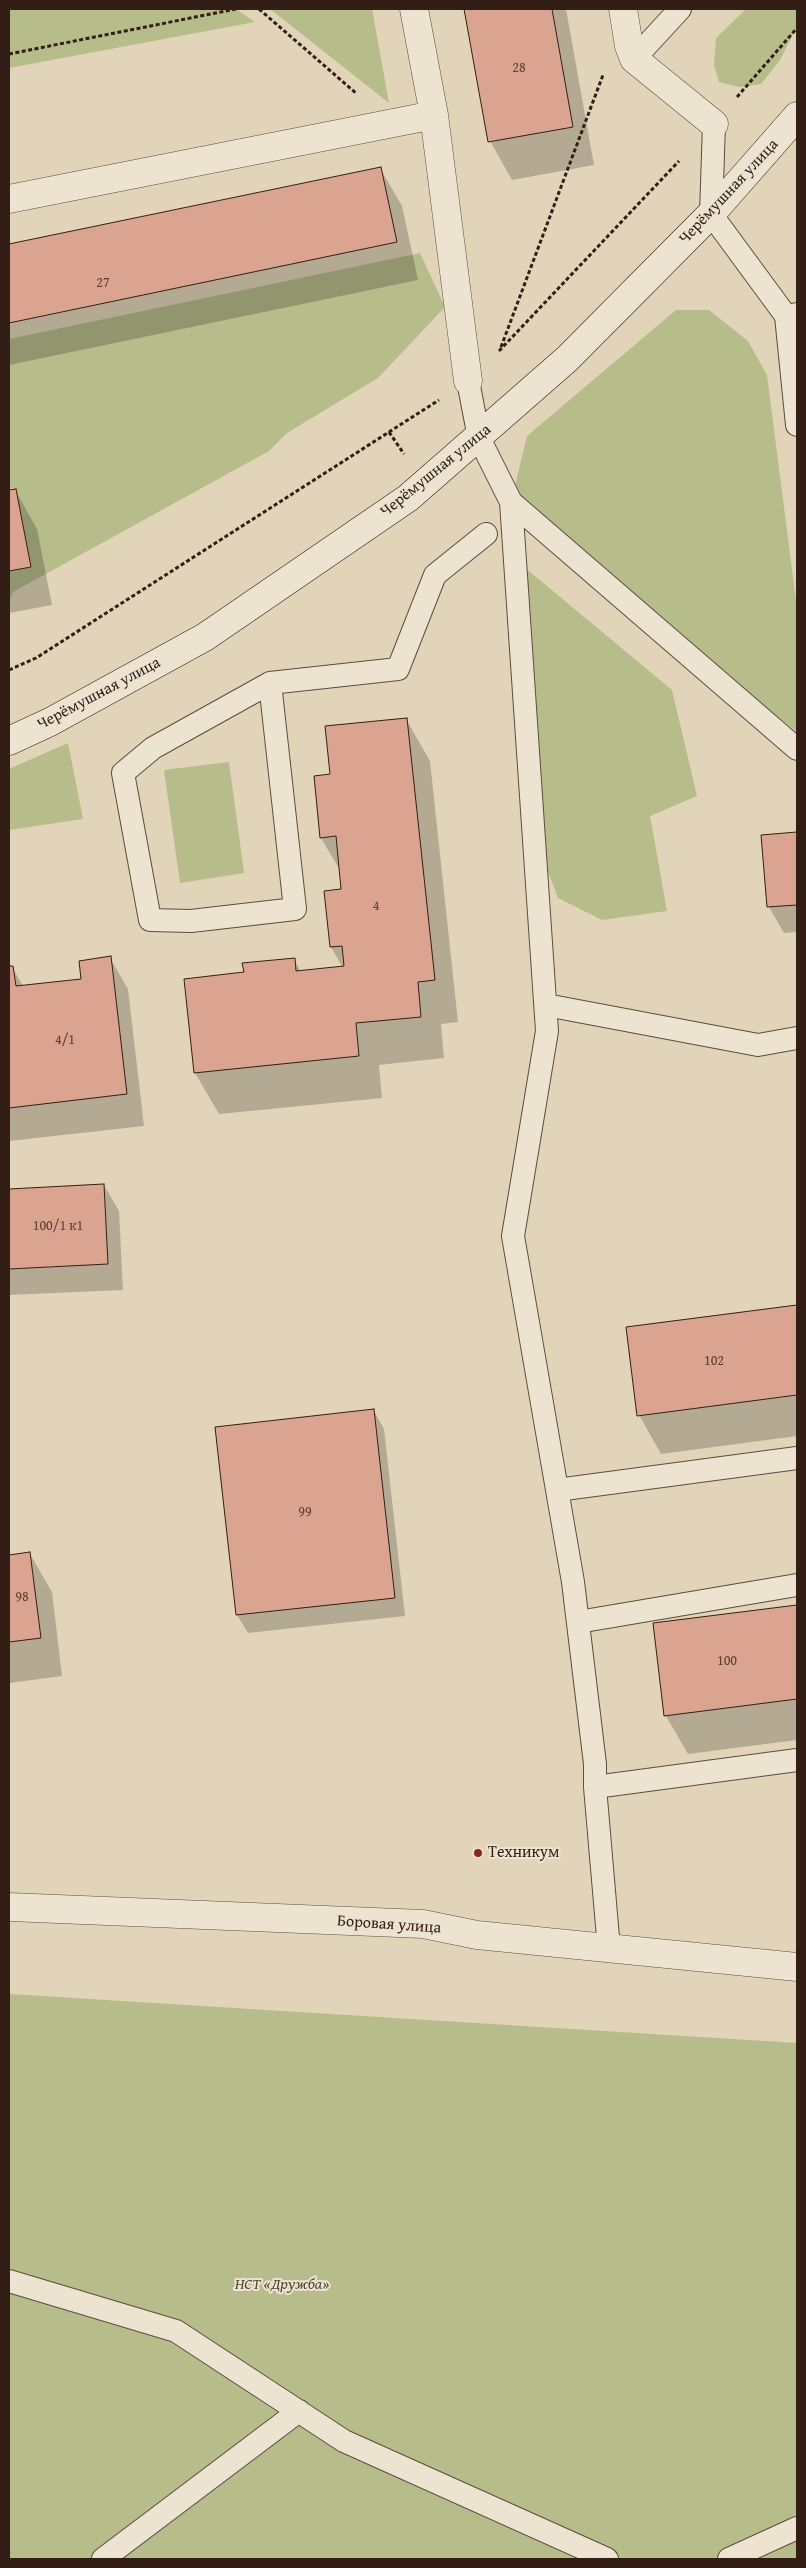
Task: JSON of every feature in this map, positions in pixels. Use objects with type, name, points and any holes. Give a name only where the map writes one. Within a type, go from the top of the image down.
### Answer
[{"type":"street","points":[[414,9],[434,115],[468,381]]},
{"type":"street","points":[[623,9],[632,53],[714,124]]},
{"type":"street","points":[[9,199],[434,115]]},
{"type":"street","name":"Черёмушная улица","points":[[9,741],[50,722],[205,637],[408,498],[479,438],[567,359],[711,214],[797,116]]},
{"type":"street","name":"Боровая улица","points":[[9,1907],[424,1924],[477,1935],[797,1967]]},
{"type":"lane","points":[[632,53],[680,9]]},
{"type":"lane","points":[[714,124],[711,214],[792,315],[797,425]]},
{"type":"lane","points":[[468,381],[479,438],[511,502],[547,1031],[513,1236],[578,1622],[595,1764],[594,1786],[609,1949]]},
{"type":"lane","points":[[511,502],[797,749]]},
{"type":"lane","points":[[270,683],[295,909],[190,921],[150,920],[123,773],[153,748],[270,683],[398,668],[435,575],[486,534]]},
{"type":"lane","points":[[546,1006],[758,1045],[797,1038]]},
{"type":"lane","points":[[556,1490],[797,1458]]},
{"type":"lane","points":[[578,1622],[797,1585]]},
{"type":"lane","points":[[594,1786],[797,1760]]},
{"type":"lane","points":[[9,2281],[176,2331],[344,2441],[607,2559]]},
{"type":"lane","points":[[103,2559],[299,2411]]},
{"type":"lane","points":[[729,2559],[797,2528]]},
{"type":"path","points":[[9,54],[236,9]]},
{"type":"path","points":[[259,9],[391,123]]},
{"type":"path","points":[[9,670],[36,658],[468,381],[500,350],[714,124],[797,28]]},
{"type":"path","points":[[500,350],[601,76],[632,53]]},
{"type":"path","points":[[389,432],[426,483]]},
{"type":"green space","points":[[9,9],[236,9],[255,22],[9,68]]},
{"type":"green space","points":[[270,9],[372,9],[389,103]]},
{"type":"green space","points":[[746,9],[797,9],[797,26],[780,60],[761,84],[740,87],[719,82],[714,65],[716,38]]},
{"type":"green space","points":[[420,253],[445,307],[378,378],[287,433],[269,451],[13,592],[9,602],[9,571],[31,567],[16,489],[9,488],[9,339]]},
{"type":"green space","points":[[676,310],[709,310],[748,341],[767,375],[797,608],[797,732],[511,502],[527,436]]},
{"type":"green space","points":[[518,562],[672,690],[697,796],[650,816],[667,911],[602,920],[558,898],[541,853]]},
{"type":"green space","points":[[68,743],[83,819],[9,830],[9,769]]},
{"type":"green space","points":[[229,762],[244,873],[180,883],[164,770]]},
{"type":"green space","name":"НСТ «Дружба»","points":[[9,1994],[797,2043],[797,2559],[9,2559]]},
{"type":"building","points":[[464,9],[552,9],[573,127],[488,142]]},
{"type":"building","points":[[381,167],[397,242],[9,323],[9,244]]},
{"type":"building","points":[[16,489],[31,567],[9,571],[9,490]]},
{"type":"building","points":[[407,718],[435,980],[418,982],[421,1017],[356,1023],[359,1056],[194,1073],[184,979],[244,972],[242,963],[295,958],[296,971],[344,966],[342,946],[330,947],[324,891],[341,889],[336,836],[320,838],[314,776],[330,774],[325,726]]},
{"type":"building","points":[[797,832],[797,905],[767,907],[761,835]]},
{"type":"building","points":[[111,956],[127,1094],[9,1108],[9,966],[13,966],[16,986],[81,979],[79,961]]},
{"type":"building","points":[[104,1184],[108,1264],[9,1269],[9,1189]]},
{"type":"building","points":[[797,1305],[797,1395],[637,1416],[626,1327]]},
{"type":"building","points":[[374,1409],[395,1598],[236,1615],[215,1427]]},
{"type":"building","points":[[30,1552],[41,1638],[9,1642],[9,1555]]},
{"type":"building","points":[[797,1605],[797,1699],[664,1716],[653,1623]]},
{"type":"place","name":"Техникум","points":[[478,1853]]}]
